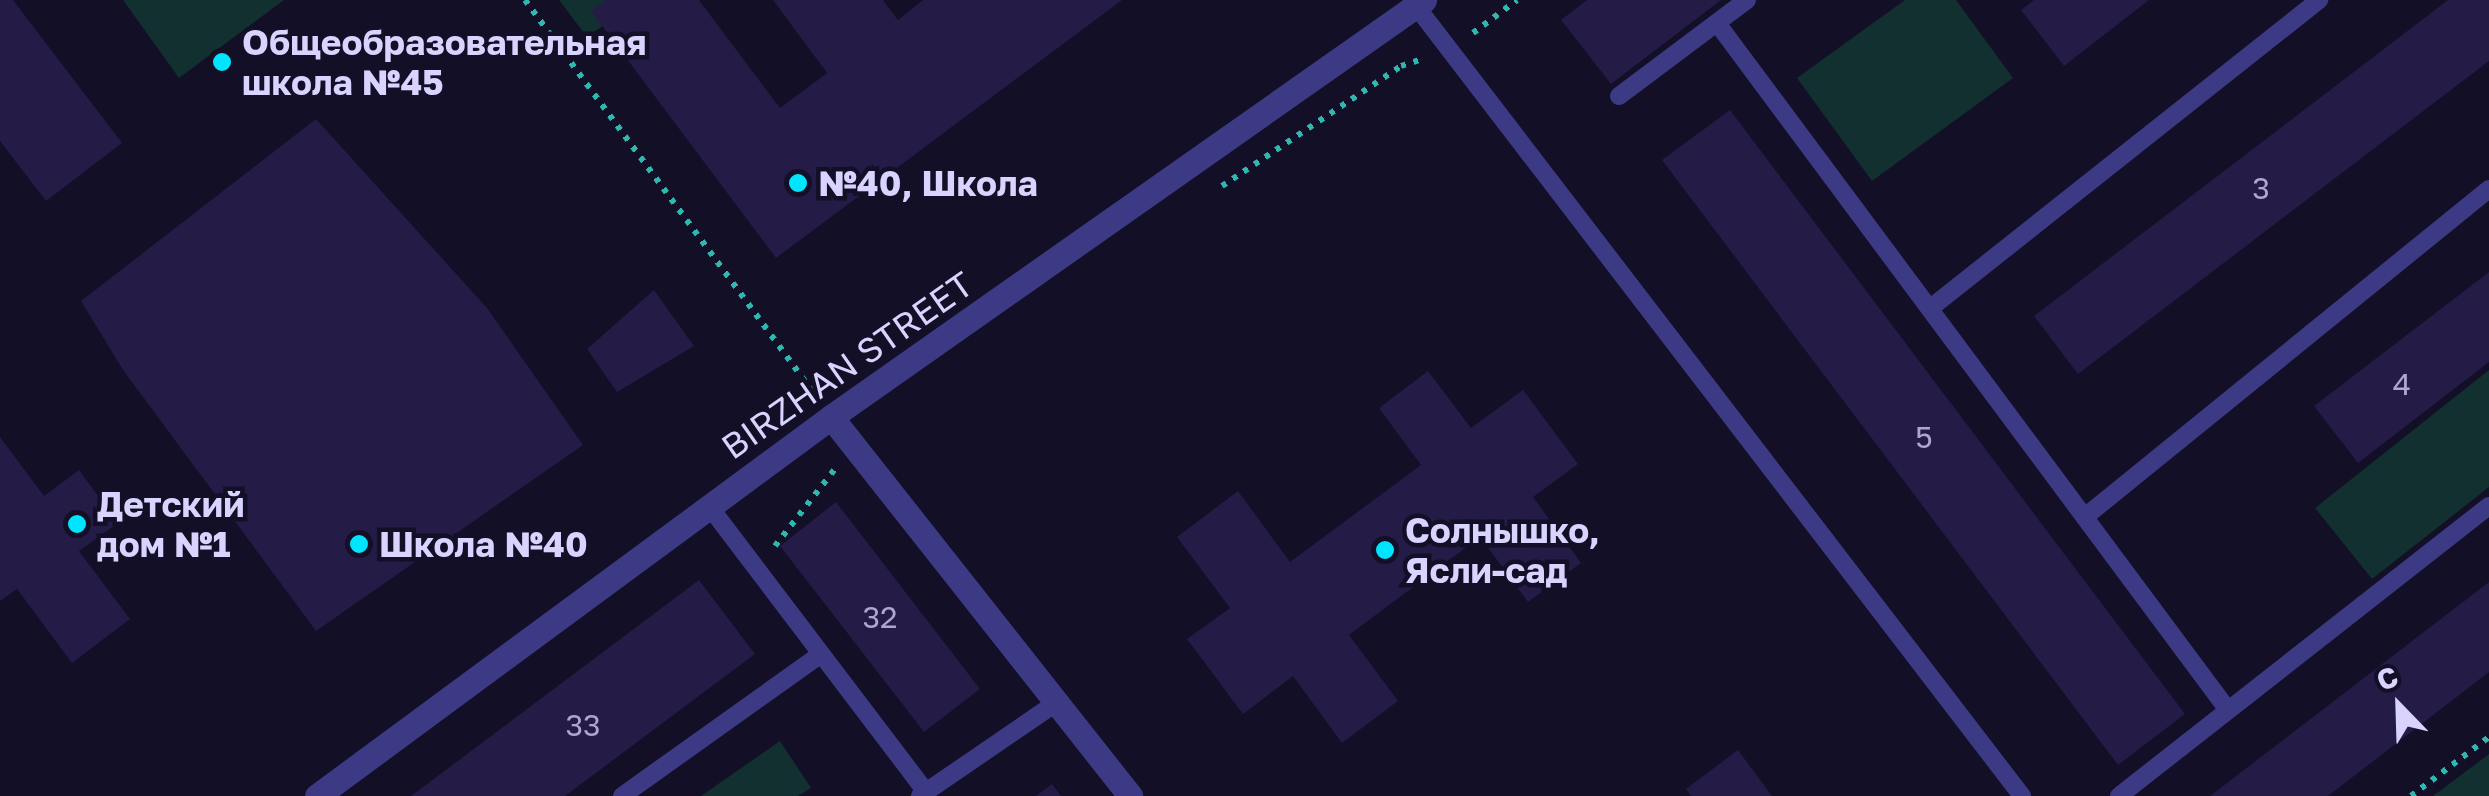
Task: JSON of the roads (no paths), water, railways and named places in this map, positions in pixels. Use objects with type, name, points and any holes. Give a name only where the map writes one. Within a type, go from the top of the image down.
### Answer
[{"type":"street","name":"BIRZHAN STREET","points":[[316,796],[832,417],[1420,3]]},
{"type":"street","points":[[832,417],[1130,796]]},
{"type":"lane","points":[[1619,96],[1747,0]]},
{"type":"lane","points":[[1933,306],[2320,0]]},
{"type":"lane","points":[[1420,3],[1450,49],[2022,796]]},
{"type":"lane","points":[[1718,23],[1933,306],[2228,710]]},
{"type":"lane","points":[[2086,516],[2489,189]]},
{"type":"lane","points":[[709,506],[923,794],[1056,703]]},
{"type":"lane","points":[[2118,796],[2489,506]]},
{"type":"lane","points":[[622,796],[821,654]]},
{"type":"place","name":"Общеобразовательная школа №45","points":[[222,62]]},
{"type":"place","name":"№40, Школа","points":[[798,183]]},
{"type":"place","name":"Детский дом №1","points":[[77,524]]},
{"type":"place","name":"Школа №40","points":[[359,544]]},
{"type":"place","name":"Солнышко, Ясли-сад","points":[[1385,550]]}]
